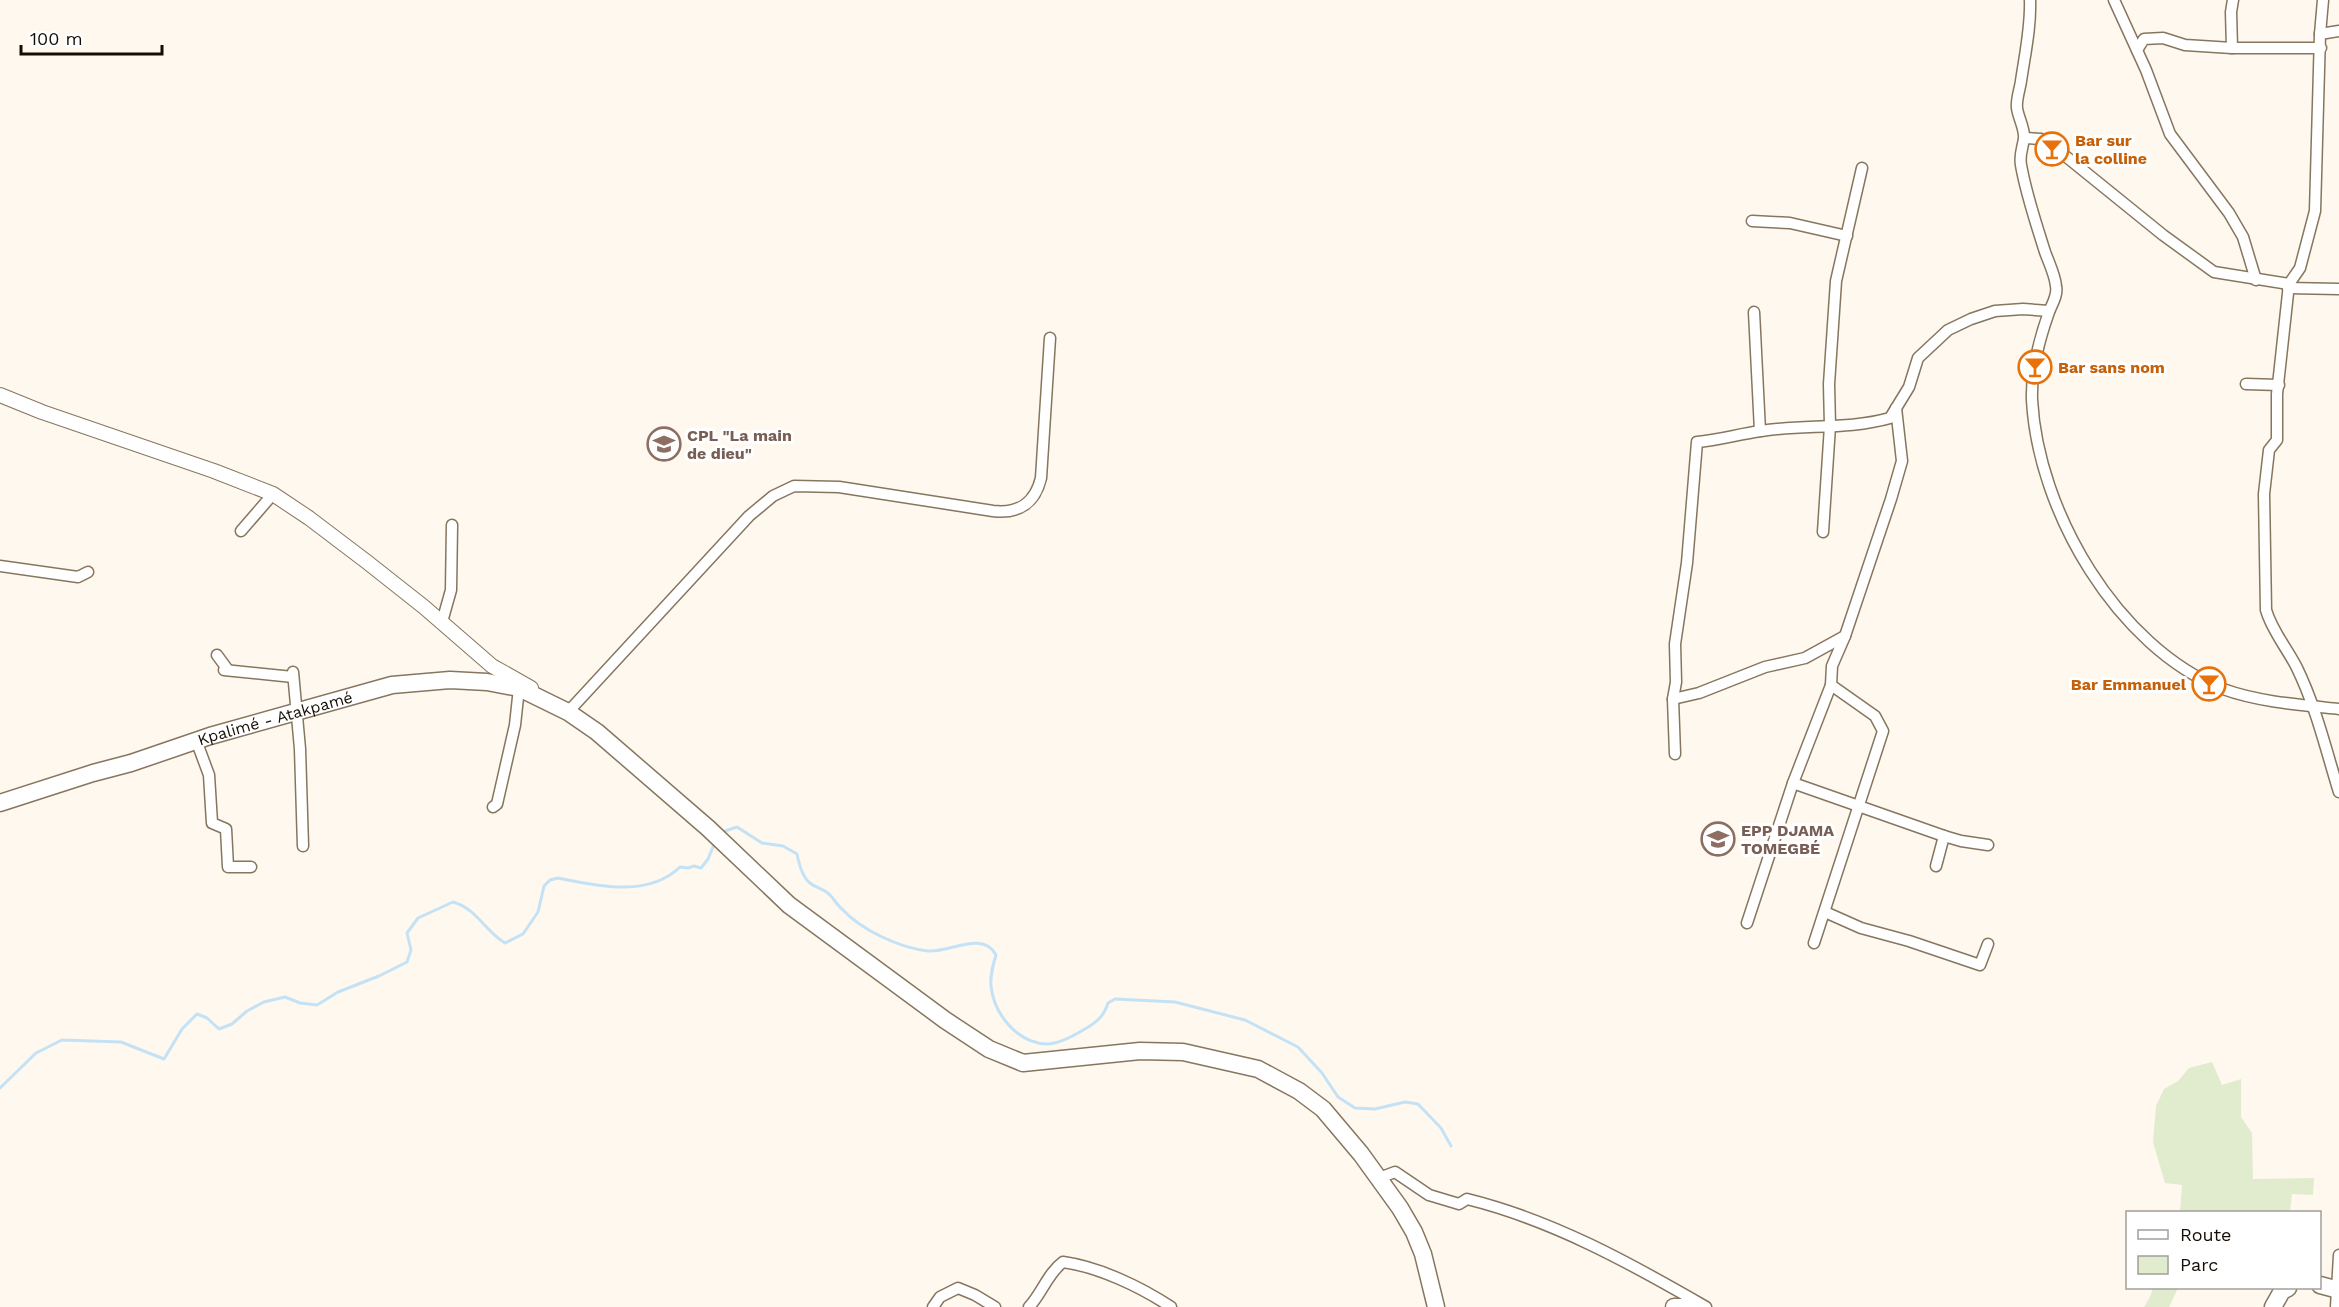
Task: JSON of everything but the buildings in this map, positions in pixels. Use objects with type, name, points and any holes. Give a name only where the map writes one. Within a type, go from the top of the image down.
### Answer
[{"type":"main road","name":"Kpalimé - Atakpamé","points":[[0,803],[131,763],[196,740],[364,692],[413,682],[465,681],[519,688],[561,708],[597,732],[789,905],[945,1020],[989,1049],[1023,1064],[1140,1052],[1207,1056],[1258,1069],[1290,1085],[1323,1109],[1379,1178],[1400,1208],[1419,1241],[1428,1267],[1436,1307]]},
{"type":"main road","points":[[2272,1307],[2285,1289]]},
{"type":"main road","points":[[1674,1307],[1698,1307]]},
{"type":"street","points":[[2030,0],[2028,43],[2017,107],[2025,138],[2020,150],[2020,163],[2032,210],[2057,288],[2038,348],[2032,384],[2036,436],[2044,468],[2058,504],[2089,570],[2141,634],[2170,659],[2232,692],[2339,709]]},
{"type":"street","points":[[2114,0],[2137,50],[2170,134],[2229,213],[2243,237],[2256,280]]},
{"type":"street","points":[[2232,48],[2233,0]]},
{"type":"street","points":[[2323,0],[2314,211],[2300,268],[2289,286],[2279,385],[2277,440],[2269,450],[2264,494],[2266,610],[2269,621],[2296,667],[2313,706],[2339,792]]},
{"type":"street","points":[[2320,34],[2339,31]]},
{"type":"street","points":[[2137,50],[2144,39],[2163,38],[2185,45],[2232,48],[2321,48]]},
{"type":"street","points":[[2025,138],[2041,139],[2054,146],[2163,235],[2214,272],[2289,286],[2339,289]]},
{"type":"street","points":[[1823,532],[1836,281],[1862,168]]},
{"type":"street","points":[[1752,221],[1790,223],[1847,236]]},
{"type":"street","points":[[1675,754],[1673,699],[1676,682],[1675,644],[1687,563],[1697,442],[1718,440],[1760,430],[1872,423],[1890,418],[1908,387],[1918,358],[1948,330],[1971,319],[2002,310],[2049,311]]},
{"type":"street","points":[[1754,312],[1760,430]]},
{"type":"street","points":[[0,395],[273,494],[329,533],[442,622],[501,673],[512,677],[561,708],[749,516],[773,496],[794,486],[839,488],[993,512],[1022,508],[1035,496],[1041,478],[1050,338]]},
{"type":"street","points":[[2246,384],[2279,385]]},
{"type":"street","points":[[1747,922],[1793,783],[1831,684],[1832,666],[1845,636],[1902,461],[1896,408]]},
{"type":"street","points":[[241,531],[273,494]]},
{"type":"street","points":[[442,622],[451,590],[452,525]]},
{"type":"street","points":[[0,566],[78,577],[88,572]]},
{"type":"street","points":[[1673,699],[1699,693],[1765,667],[1805,658],[1845,636]]},
{"type":"street","points":[[217,655],[226,670],[293,674],[297,711],[303,846]]},
{"type":"street","points":[[1814,943],[1883,731],[1875,716],[1831,684]]},
{"type":"street","points":[[493,807],[497,804],[515,725],[519,688]]},
{"type":"street","points":[[196,740],[209,775],[212,823],[226,829],[228,867],[250,867]]},
{"type":"street","points":[[1793,783],[1944,836],[1988,845]]},
{"type":"street","points":[[1936,866],[1944,836]]},
{"type":"street","points":[[1824,912],[1861,928],[1909,941],[1980,965],[1988,944]]},
{"type":"street","points":[[1379,1178],[1395,1172],[1429,1195],[1459,1204],[1467,1199],[1517,1212],[1608,1252],[1706,1307]]},
{"type":"street","points":[[2336,1307],[2333,1286],[2339,1255]]},
{"type":"street","points":[[1029,1307],[1038,1297],[1055,1268],[1063,1262],[1076,1264],[1146,1290],[1171,1307]]},
{"type":"street","points":[[933,1307],[940,1297],[958,1288],[995,1307]]},
{"type":"green space","points":[[2212,1062],[2222,1085],[2241,1079],[2241,1117],[2252,1133],[2253,1179],[2314,1178],[2313,1195],[2292,1194],[2290,1211],[2180,1211],[2182,1185],[2165,1183],[2153,1142],[2156,1106],[2164,1089],[2178,1081],[2189,1068]]},
{"type":"green space","points":[[2153,1289],[2178,1289],[2169,1307],[2144,1307]]},
{"type":"waterway","points":[[722,832],[737,827],[762,843],[783,846],[797,854],[803,874],[810,883],[828,893],[850,917],[870,931],[893,942],[928,951],[974,943],[990,948],[996,955],[991,982],[997,1007],[1009,1025],[1026,1038],[1047,1044],[1067,1039],[1096,1021],[1108,1003],[1115,999],[1175,1002],[1245,1020],[1298,1047],[1322,1073],[1338,1097],[1355,1108],[1375,1109],[1405,1102],[1418,1104],[1441,1128],[1451,1146]]},
{"type":"waterway","points":[[0,1088],[36,1053],[62,1040],[121,1042],[164,1059],[182,1029],[197,1014],[207,1018],[219,1029],[232,1024],[247,1011],[264,1002],[285,997],[300,1003],[317,1005],[338,992],[407,962],[411,950],[407,933],[418,918],[453,902],[468,910],[505,943],[523,934],[538,912],[544,886],[550,880],[558,878],[622,887],[653,883],[667,877],[680,867],[701,868],[708,859],[715,842]]},
{"type":"place","name":"Bar sur la colline","points":[[2052,149]]},
{"type":"place","name":"Bar sans nom","points":[[2035,367]]},
{"type":"place","name":"CPL \"La main de dieu\"","points":[[664,444]]},
{"type":"place","name":"Bar Emmanuel","points":[[2209,684]]},
{"type":"place","name":"EPP DJAMA TOMEGBÉ","points":[[1718,839]]}]
